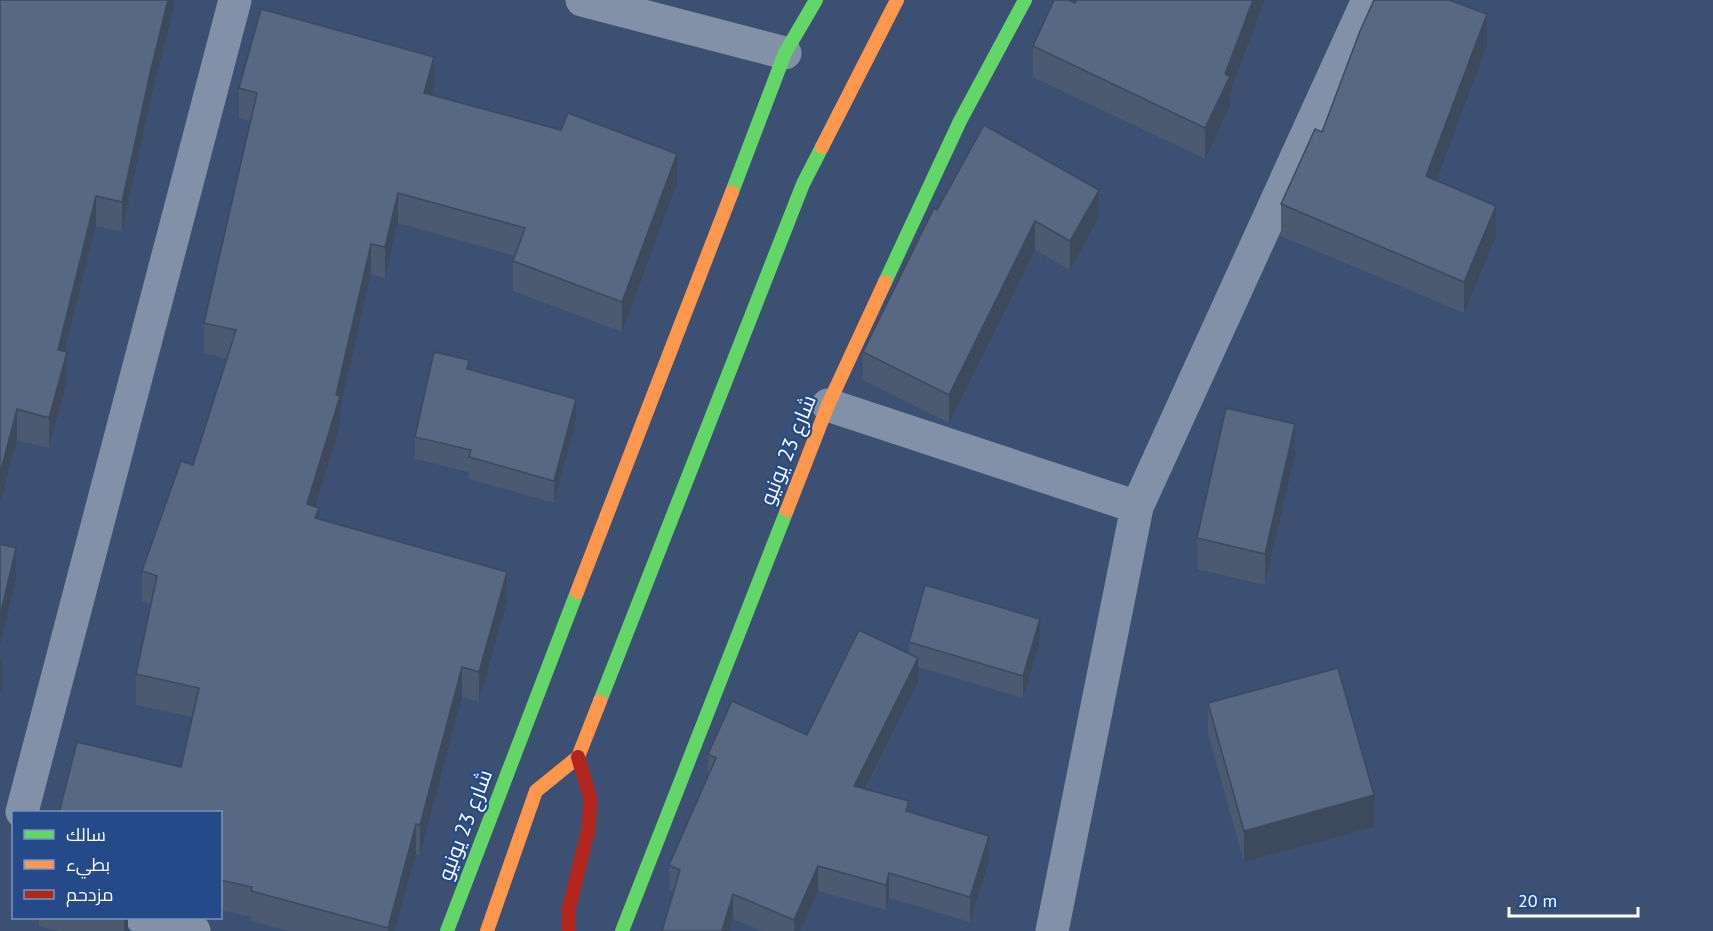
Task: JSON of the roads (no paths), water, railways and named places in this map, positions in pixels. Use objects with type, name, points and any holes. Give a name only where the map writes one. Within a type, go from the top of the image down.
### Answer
[{"type":"street","points":[[23,811],[235,0]]},
{"type":"street","points":[[582,0],[785,52]]},
{"type":"street","name":"شارع 23 يونيو","points":[[447,931],[785,52],[816,0]]},
{"type":"street","points":[[487,931],[536,791],[578,757],[803,184],[897,0]]},
{"type":"street","name":"شارع 23 يونيو","points":[[622,931],[828,405],[960,121],[1025,0]]},
{"type":"street","points":[[1052,931],[1137,507],[1368,0]]},
{"type":"street","points":[[828,405],[1137,507]]},
{"type":"street","points":[[568,931],[569,908],[589,827],[590,797],[578,757]]},
{"type":"street","points":[[146,919],[194,931]]}]
